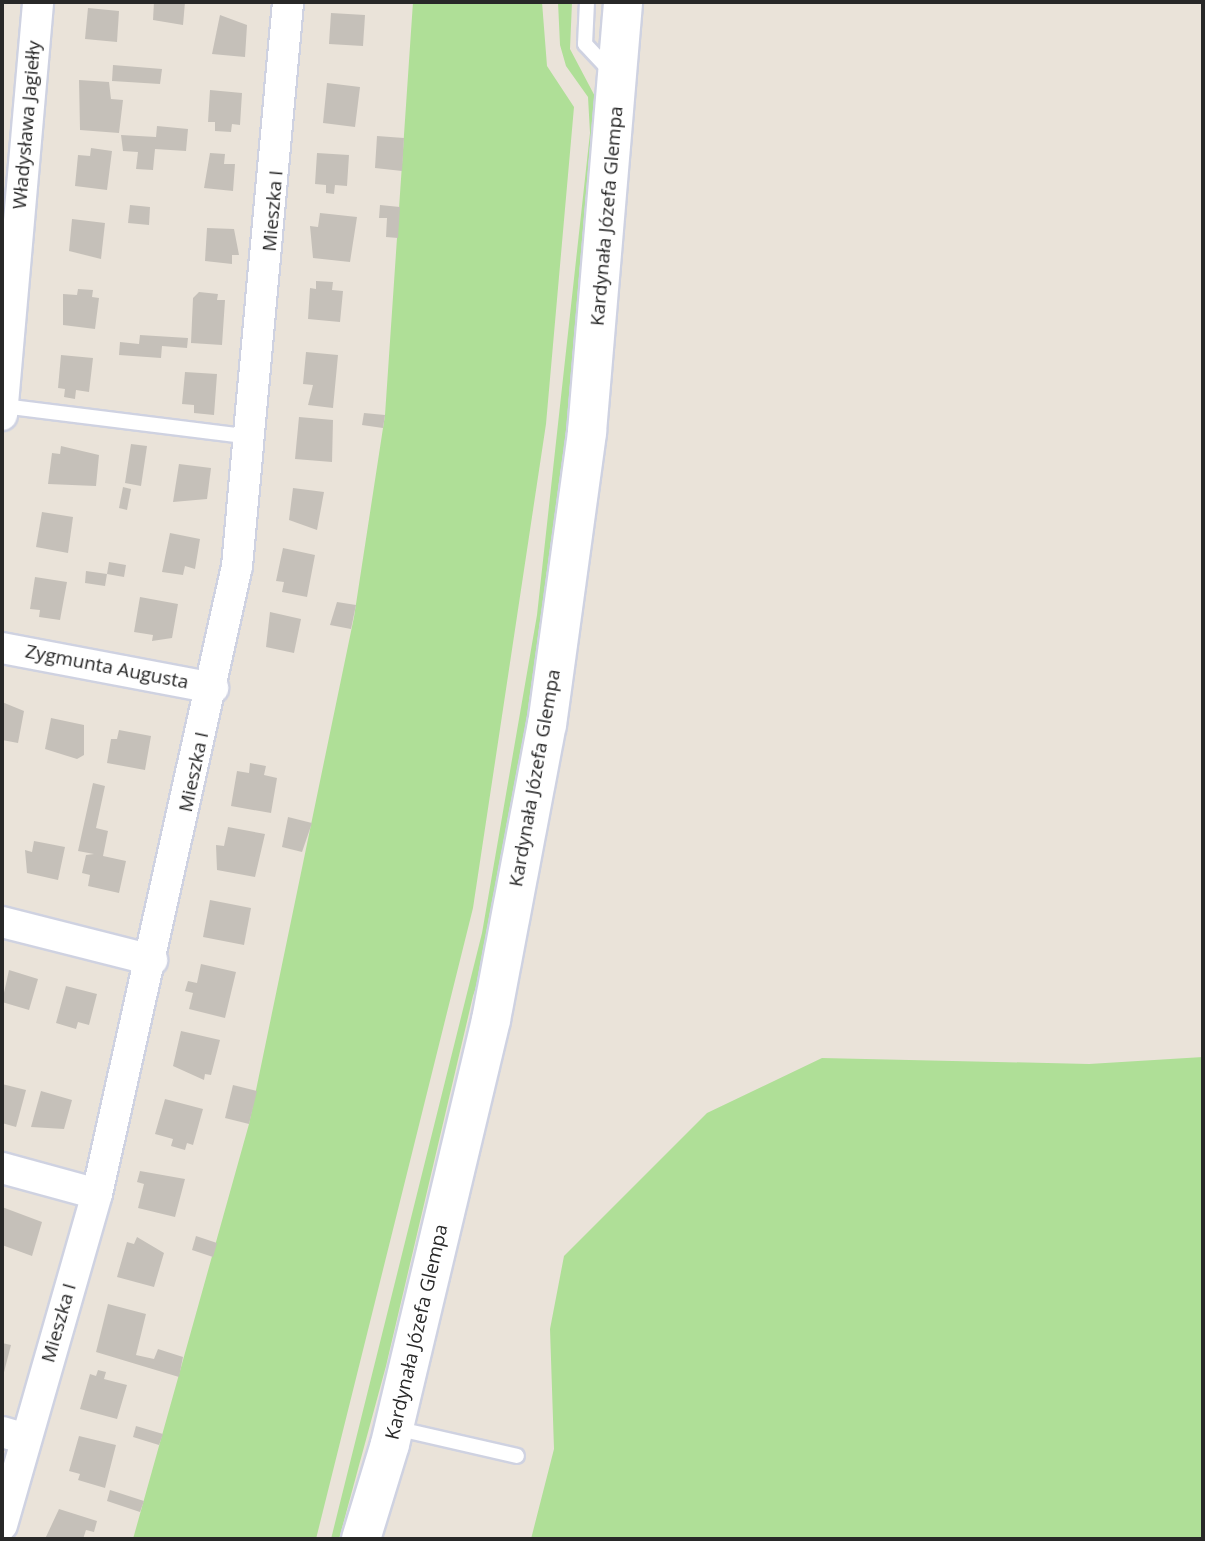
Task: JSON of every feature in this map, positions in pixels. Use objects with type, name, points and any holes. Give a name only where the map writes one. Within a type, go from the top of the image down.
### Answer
[{"type":"main road","name":"Kardynała Józefa Glempa","points":[[361,1539],[394,1428],[491,1020],[547,725],[587,432],[623,2]]},
{"type":"street","name":"Władysława Jagiełły","points":[[2,410],[38,2]]},
{"type":"street","name":"Mieszka I","points":[[2,1525],[14,1436],[97,1194],[213,688],[237,566],[251,437],[288,2]]},
{"type":"street","name":"Zygmunta Augusta","points":[[2,648],[213,688]]},
{"type":"street","points":[[2,922],[152,960]]},
{"type":"street","points":[[2,1168],[97,1194]]},
{"type":"lane","points":[[587,2],[585,44],[618,79]]},
{"type":"lane","points":[[2,410],[251,437]]},
{"type":"lane","points":[[394,1428],[517,1456]]},
{"type":"green space","points":[[413,2],[542,2],[547,66],[574,107],[546,424],[473,908],[316,1539],[133,1539],[249,1124],[354,617],[385,415]]},
{"type":"green space","points":[[558,2],[572,2],[570,49],[599,104],[584,323],[545,635],[492,939],[473,996],[386,1366],[339,1539],[331,1539],[482,933],[537,615],[590,133],[588,97],[566,66],[560,45]]},
{"type":"green space","points":[[1203,1057],[1203,1539],[531,1539],[554,1449],[550,1329],[564,1256],[707,1113],[822,1058],[1089,1064]]},
{"type":"building","points":[[154,2],[185,2],[183,25],[153,20]]},
{"type":"building","points":[[88,8],[119,11],[117,42],[85,39]]},
{"type":"building","points":[[331,13],[365,15],[363,46],[329,44]]},
{"type":"building","points":[[220,15],[247,25],[245,57],[212,54]]},
{"type":"building","points":[[113,65],[162,69],[160,84],[112,81]]},
{"type":"building","points":[[79,80],[109,82],[111,99],[123,100],[119,133],[80,130]]},
{"type":"building","points":[[327,83],[360,87],[355,127],[323,123]]},
{"type":"building","points":[[210,90],[242,93],[240,125],[232,124],[231,132],[215,131],[215,122],[208,122]]},
{"type":"building","points":[[157,126],[188,129],[186,151],[155,149],[153,170],[136,169],[138,152],[123,151],[121,135],[156,137]]},
{"type":"building","points":[[377,136],[404,138],[402,171],[375,168]]},
{"type":"building","points":[[91,148],[112,151],[107,190],[75,186],[78,155],[90,156]]},
{"type":"building","points":[[210,153],[225,154],[224,164],[235,164],[233,191],[204,188]]},
{"type":"building","points":[[317,153],[349,155],[347,186],[335,185],[334,194],[326,193],[326,185],[315,184]]},
{"type":"building","points":[[130,205],[150,207],[149,225],[128,223]]},
{"type":"building","points":[[380,205],[400,207],[398,238],[386,237],[387,218],[379,218]]},
{"type":"building","points":[[320,213],[357,217],[350,262],[313,258],[310,226],[318,227]]},
{"type":"building","points":[[72,219],[105,223],[101,259],[69,251]]},
{"type":"building","points":[[207,228],[234,229],[239,255],[232,255],[232,264],[205,261]]},
{"type":"building","points":[[316,281],[333,282],[332,290],[343,291],[340,322],[308,319],[310,288],[316,289]]},
{"type":"building","points":[[78,289],[93,290],[92,297],[99,298],[95,329],[63,325],[63,294],[77,295]]},
{"type":"building","points":[[199,292],[218,294],[217,300],[225,300],[222,345],[191,343],[193,298]]},
{"type":"building","points":[[140,335],[188,338],[187,348],[162,346],[161,358],[119,355],[120,342],[139,344]]},
{"type":"building","points":[[306,352],[338,355],[333,408],[308,405],[313,385],[303,384]]},
{"type":"building","points":[[61,355],[93,358],[89,392],[76,390],[75,399],[64,397],[65,389],[58,388]]},
{"type":"building","points":[[185,372],[217,374],[214,415],[194,413],[194,405],[182,404]]},
{"type":"building","points":[[364,413],[385,415],[383,428],[362,425]]},
{"type":"building","points":[[299,417],[333,420],[332,462],[295,459]]},
{"type":"building","points":[[131,444],[147,446],[141,486],[125,483]]},
{"type":"building","points":[[61,446],[99,455],[96,486],[48,484],[52,453],[60,454]]},
{"type":"building","points":[[179,464],[211,468],[207,499],[173,502]]},
{"type":"building","points":[[123,487],[131,489],[127,510],[119,508]]},
{"type":"building","points":[[293,488],[324,492],[317,530],[289,520]]},
{"type":"building","points":[[42,512],[73,517],[68,553],[36,547]]},
{"type":"building","points":[[170,533],[200,539],[195,569],[185,566],[183,575],[162,572]]},
{"type":"building","points":[[283,548],[315,555],[307,597],[282,592],[284,582],[276,581]]},
{"type":"building","points":[[109,562],[126,565],[124,577],[107,574]]},
{"type":"building","points":[[86,571],[107,574],[105,586],[85,583]]},
{"type":"building","points":[[35,577],[67,582],[60,620],[39,617],[40,610],[30,609]]},
{"type":"building","points":[[140,597],[178,604],[172,638],[152,641],[153,635],[134,632]]},
{"type":"building","points":[[337,602],[356,605],[351,629],[330,625]]},
{"type":"building","points":[[270,612],[301,619],[294,653],[266,647]]},
{"type":"building","points":[[2,702],[24,711],[18,743],[2,740]]},
{"type":"building","points":[[51,718],[84,725],[84,755],[77,759],[45,749]]},
{"type":"building","points":[[119,730],[151,736],[145,770],[107,763],[111,739],[117,739]]},
{"type":"building","points":[[250,763],[266,766],[264,775],[277,778],[271,813],[231,806],[237,771],[249,773]]},
{"type":"building","points":[[93,783],[105,786],[96,828],[108,831],[103,856],[126,861],[119,893],[88,886],[90,875],[82,873],[86,855],[94,854],[78,851]]},
{"type":"building","points":[[288,817],[312,823],[302,852],[282,847]]},
{"type":"building","points":[[228,827],[265,834],[255,877],[217,870],[216,845],[224,846]]},
{"type":"building","points":[[34,841],[65,847],[58,880],[27,873],[25,850],[32,852]]},
{"type":"building","points":[[210,900],[251,908],[244,945],[203,937]]},
{"type":"building","points":[[201,964],[236,972],[225,1018],[189,1009],[193,993],[185,991],[188,981],[197,983]]},
{"type":"building","points":[[9,970],[38,979],[29,1010],[2,1002]]},
{"type":"building","points":[[66,986],[97,994],[89,1025],[78,1022],[76,1029],[56,1023]]},
{"type":"building","points":[[181,1031],[220,1040],[211,1075],[205,1074],[204,1080],[173,1066]]},
{"type":"building","points":[[2,1084],[26,1090],[16,1127],[2,1123]]},
{"type":"building","points":[[233,1085],[257,1091],[249,1124],[225,1118]]},
{"type":"building","points":[[41,1091],[72,1100],[64,1129],[31,1127]]},
{"type":"building","points":[[165,1099],[203,1109],[193,1145],[187,1143],[185,1150],[171,1146],[173,1139],[155,1134]]},
{"type":"building","points":[[140,1171],[185,1179],[175,1217],[138,1208],[144,1184],[137,1182]]},
{"type":"building","points":[[2,1207],[42,1222],[32,1256],[2,1245]]},
{"type":"building","points":[[196,1236],[217,1243],[213,1257],[192,1250]]},
{"type":"building","points":[[137,1237],[164,1253],[154,1287],[117,1277],[127,1242],[134,1244]]},
{"type":"building","points":[[108,1304],[146,1314],[136,1355],[154,1359],[158,1349],[183,1357],[179,1377],[96,1352]]},
{"type":"building","points":[[2,1343],[11,1345],[3,1376],[2,1376]]},
{"type":"building","points":[[98,1370],[106,1372],[104,1379],[127,1385],[117,1419],[80,1409],[90,1374],[96,1376]]},
{"type":"building","points":[[136,1426],[163,1434],[159,1445],[133,1437]]},
{"type":"building","points":[[79,1436],[116,1445],[105,1488],[78,1480],[80,1474],[69,1471]]},
{"type":"building","points":[[110,1490],[144,1501],[140,1512],[107,1501]]},
{"type":"building","points":[[59,1509],[97,1521],[94,1532],[86,1530],[83,1539],[45,1539]]}]
